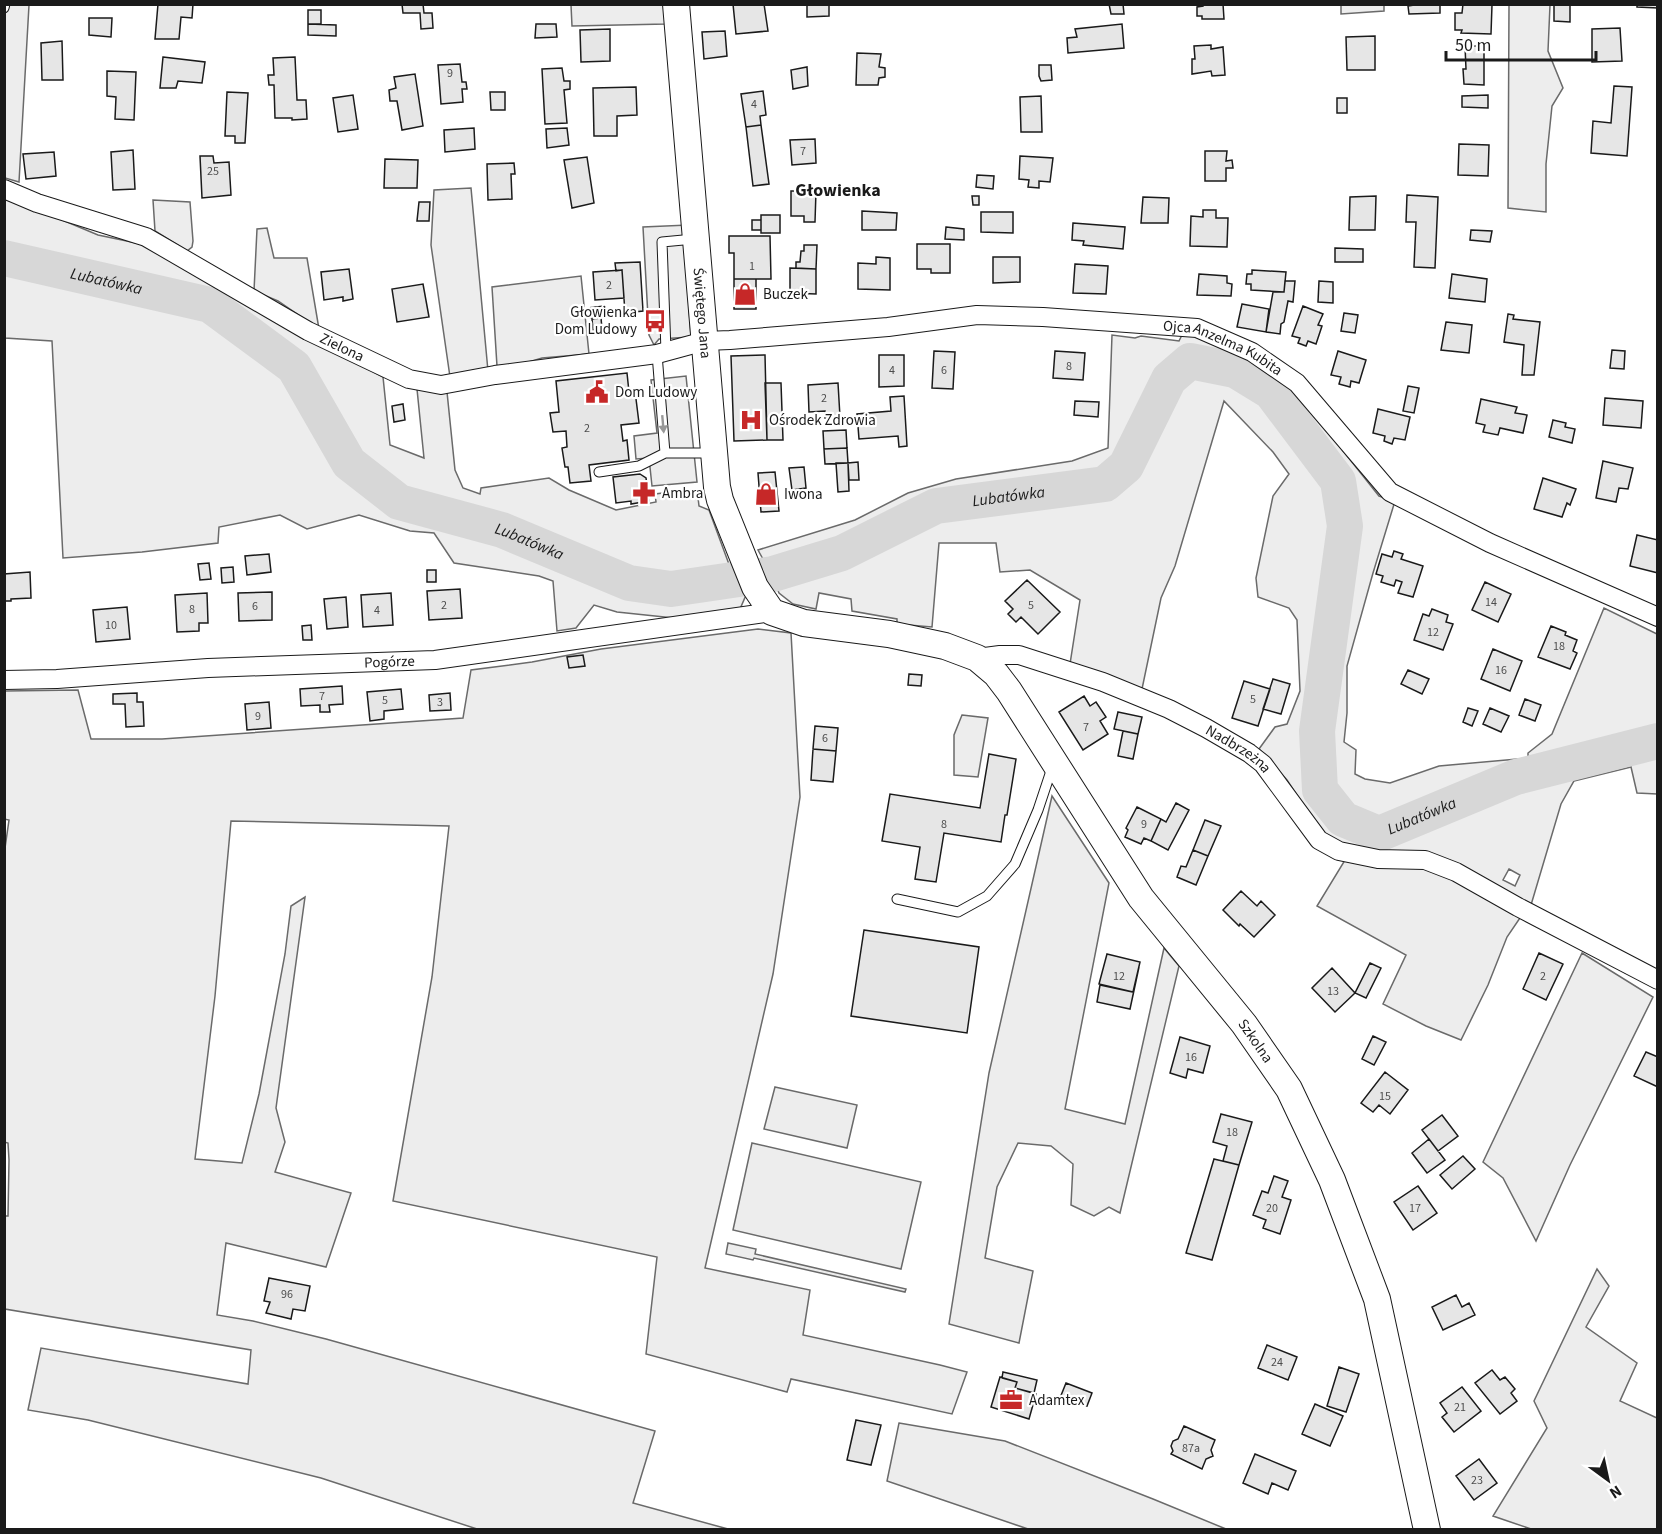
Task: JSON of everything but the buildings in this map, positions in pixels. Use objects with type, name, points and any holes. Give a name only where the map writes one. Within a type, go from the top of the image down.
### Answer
[{"type":"street","name":"Świętego Jana","points":[[676,4],[714,453],[720,500],[755,587],[771,612]]},
{"type":"street","name":"Zielona","points":[[4,189],[37,203],[146,237],[308,331],[409,379],[441,385],[495,375],[662,353],[705,341]]},
{"type":"street","name":"Ojca Anzelma Kubita","points":[[705,341],[888,327],[977,315],[1043,317],[1197,328],[1252,352],[1297,383],[1390,492],[1490,543],[1658,617]]},
{"type":"street","name":"Nadbrzeżna","points":[[771,612],[804,623],[889,634],[945,646],[977,658],[1000,655],[1019,656],[1103,682],[1169,709],[1249,753],[1263,764],[1319,840],[1339,851],[1378,859],[1425,860],[1456,872],[1658,980]]},
{"type":"street","name":"Pogórze","points":[[4,680],[57,680],[208,668],[435,660],[771,612]]},
{"type":"street","name":"Szkolna","points":[[977,658],[996,674],[1009,691],[1141,898],[1244,1024],[1289,1089],[1332,1180],[1377,1299],[1427,1530]]},
{"type":"lane","points":[[665,453],[662,242],[696,238]]},
{"type":"lane","points":[[599,472],[639,466],[665,453],[714,453]]},
{"type":"lane","points":[[897,899],[958,912],[987,896],[1015,864],[1038,810],[1054,762]]},
{"type":"shaded area","points":[[4,5],[29,5],[19,182],[5,178]]},
{"type":"shaded area","points":[[571,5],[665,5],[666,24],[572,26]]},
{"type":"shaded area","points":[[1341,5],[1384,5],[1384,11],[1341,14]]},
{"type":"shaded area","points":[[1509,5],[1550,5],[1548,51],[1563,88],[1552,106],[1546,164],[1546,212],[1508,208]]},
{"type":"shaded area","points":[[471,188],[488,371],[450,377],[431,245],[434,190]]},
{"type":"shaded area","points":[[4,199],[98,235],[146,245],[383,377],[390,445],[424,458],[417,389],[447,392],[455,470],[463,488],[480,494],[481,488],[549,478],[569,490],[616,510],[656,502],[655,494],[697,489],[699,506],[709,510],[730,567],[670,579],[622,572],[512,522],[464,511],[461,528],[486,531],[627,592],[658,597],[682,597],[742,590],[746,595],[740,609],[674,618],[617,612],[594,605],[576,628],[557,631],[553,581],[539,576],[454,563],[434,533],[410,531],[359,515],[307,529],[280,515],[219,527],[218,543],[63,558],[52,341],[5,338]]},
{"type":"shaded area","points":[[153,200],[190,202],[193,241],[192,247],[187,251],[155,231]]},
{"type":"shaded area","points":[[688,225],[684,232],[691,337],[659,339],[654,345],[649,335],[643,227]]},
{"type":"shaded area","points":[[267,228],[274,258],[307,258],[319,329],[278,301],[254,291],[257,229]]},
{"type":"shaded area","points":[[581,276],[589,354],[542,358],[509,368],[497,366],[492,287]]},
{"type":"shaded area","points":[[1183,333],[1218,344],[1266,369],[1305,400],[1379,496],[1395,501],[1347,666],[1347,713],[1344,742],[1356,750],[1355,774],[1365,779],[1390,783],[1439,766],[1528,758],[1528,753],[1552,734],[1604,608],[1657,634],[1657,794],[1637,793],[1631,767],[1574,781],[1561,804],[1531,905],[1385,852],[1343,847],[1323,835],[1287,780],[1259,749],[1275,727],[1287,724],[1300,691],[1297,620],[1289,608],[1258,597],[1256,578],[1273,496],[1289,474],[1273,452],[1224,401],[1175,566],[1161,598],[1142,689],[1070,664],[1080,600],[1030,570],[1000,572],[996,543],[939,543],[932,627],[897,624],[897,619],[852,611],[851,599],[819,593],[816,609],[793,604],[779,593],[775,583],[832,566],[921,523],[958,513],[957,497],[914,509],[841,545],[783,567],[764,561],[758,550],[855,520],[908,493],[956,479],[1072,461],[1108,448],[1112,335],[1179,341]],"holes":[[[1509,869],[1520,875],[1515,886],[1503,880]]]},
{"type":"shaded area","points":[[686,376],[697,482],[652,486],[649,458],[636,459],[634,436],[657,433],[651,380]]},
{"type":"shaded area","points":[[758,629],[791,633],[800,797],[773,974],[705,1268],[810,1290],[803,1335],[967,1372],[952,1414],[791,1379],[787,1392],[646,1354],[657,1257],[393,1201],[432,977],[449,826],[231,821],[215,996],[195,1159],[242,1163],[259,1094],[285,954],[291,906],[305,897],[276,1108],[285,1142],[275,1172],[351,1193],[326,1267],[226,1243],[217,1315],[253,1321],[326,1339],[655,1431],[633,1503],[728,1529],[477,1529],[321,1478],[88,1420],[28,1410],[41,1348],[248,1384],[251,1350],[5,1309],[4,1216],[8,1216],[9,1160],[8,1143],[4,1142],[4,855],[9,820],[4,819],[5,691],[78,690],[91,739],[162,739],[463,718],[471,670],[532,662],[601,649]]},
{"type":"shaded area","points":[[962,715],[988,718],[978,777],[954,775],[954,735]]},
{"type":"shaded area","points":[[1052,796],[1109,883],[1065,1109],[1125,1124],[1164,948],[1179,966],[1120,1213],[1109,1207],[1094,1216],[1071,1205],[1073,1164],[1051,1146],[1018,1143],[997,1187],[985,1258],[1033,1271],[1019,1343],[949,1324],[989,1073]]},
{"type":"shaded area","points":[[1345,860],[1423,867],[1522,915],[1507,937],[1488,985],[1461,1040],[1426,1026],[1383,1004],[1406,955],[1317,906]]},
{"type":"shaded area","points":[[1582,953],[1653,997],[1570,1165],[1536,1241],[1503,1178],[1483,1162]]},
{"type":"shaded area","points":[[775,1087],[857,1105],[847,1148],[764,1129]]},
{"type":"shaded area","points":[[752,1143],[921,1182],[901,1269],[733,1230]]},
{"type":"shaded area","points":[[728,1243],[756,1249],[755,1254],[906,1289],[905,1292],[754,1258],[753,1260],[726,1254]]},
{"type":"shaded area","points":[[1597,1269],[1609,1286],[1586,1327],[1637,1363],[1620,1401],[1657,1418],[1657,1529],[1531,1529],[1493,1516],[1547,1428],[1534,1401]]},
{"type":"shaded area","points":[[899,1423],[1005,1441],[1226,1529],[1028,1529],[887,1481]]},
{"type":"waterway","name":"Lubatówka","points":[[4,258],[210,305],[294,367],[349,463],[399,502],[502,530],[629,583],[671,589],[773,574],[842,553],[936,506],[1105,484],[1126,466],[1169,379],[1190,361],[1235,370],[1271,392],[1338,481],[1345,526],[1317,731],[1320,790],[1343,819],[1379,834],[1516,777],[1658,741]]},
{"type":"place","name":"Buczek","points":[[745,294]]},
{"type":"place","name":"Głowienka Dom Ludowy","points":[[655,321]]},
{"type":"place","name":"Dom Ludowy","points":[[597,392]]},
{"type":"place","name":"Ośrodek Zdrowia","points":[[751,420]]},
{"type":"place","name":"Ambra","points":[[644,493]]},
{"type":"place","name":"Iwona","points":[[766,494]]},
{"type":"place","name":"Adamtex","points":[[1011,1400]]},
{"type":"district","name":"Głowienka","points":[[838,190]]}]
